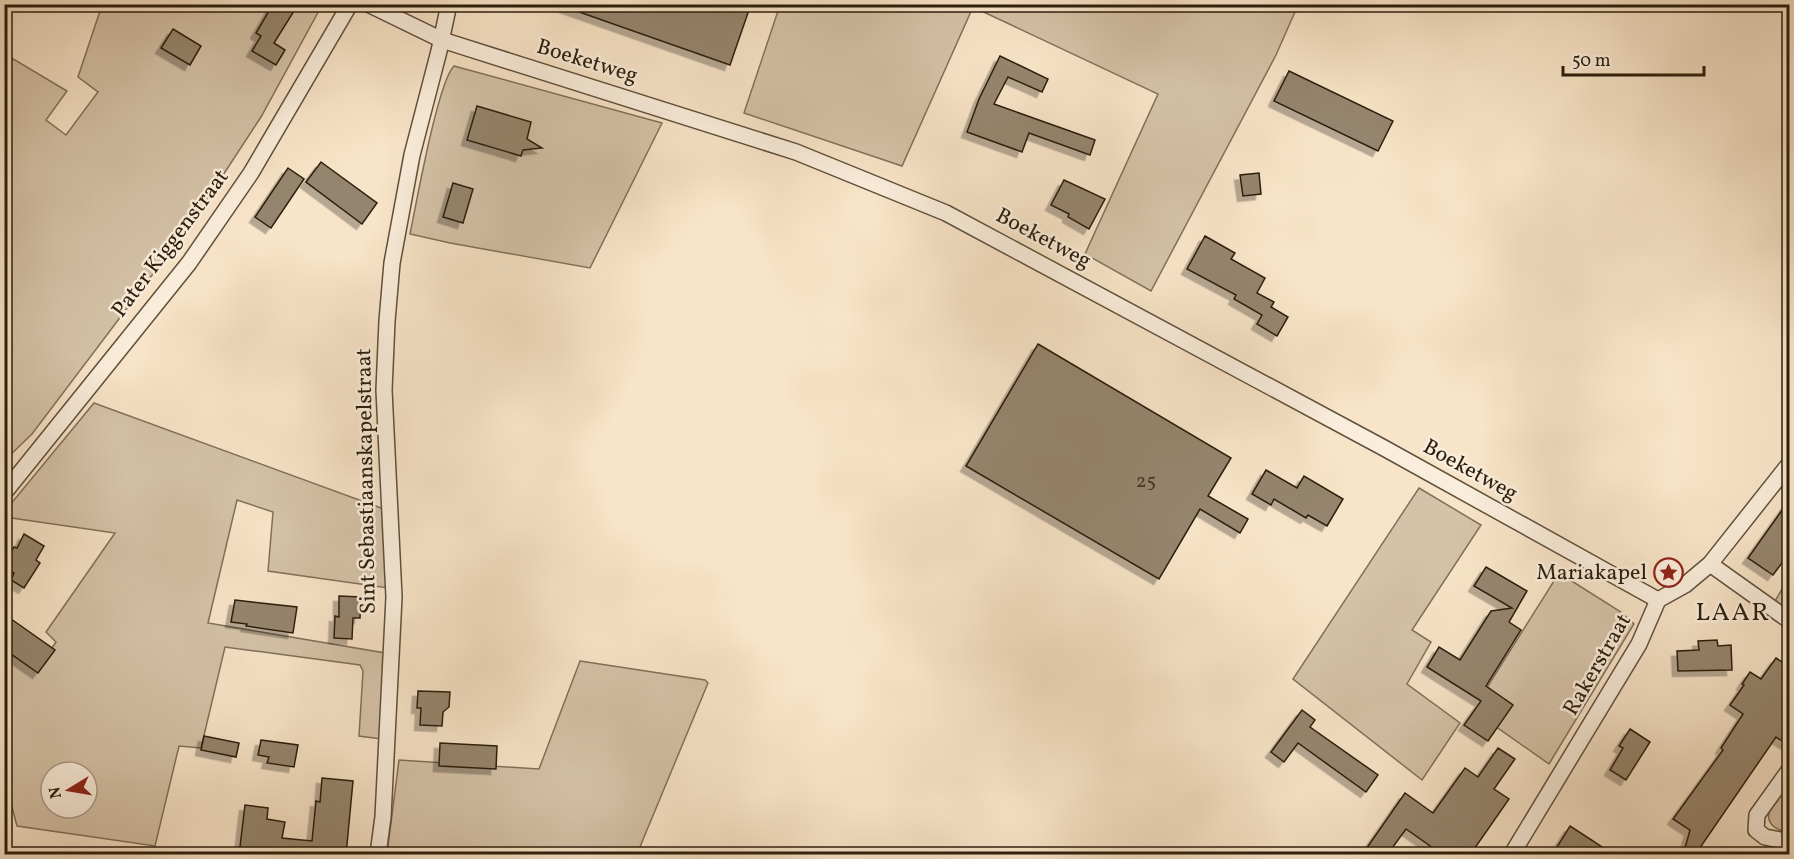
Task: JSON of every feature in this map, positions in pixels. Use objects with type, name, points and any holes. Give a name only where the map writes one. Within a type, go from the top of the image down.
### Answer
[{"type":"street","name":"Pater Kiggenstraat","points":[[4,493],[189,263],[251,173],[350,4]]},
{"type":"street","name":"Boeketweg","points":[[368,4],[442,40],[796,152],[946,213],[1384,448],[1658,600]]},
{"type":"street","name":"Sint Sebastiaanskapelstraat","points":[[378,855],[383,818],[394,597],[384,390],[387,321],[392,262],[412,154],[442,40],[449,4]]},
{"type":"street","name":"Rakerstraat","points":[[1512,855],[1639,644],[1658,600],[1685,585],[1710,564],[1790,463]]},
{"type":"street","points":[[1710,564],[1790,621]]},
{"type":"street","points":[[1790,769],[1757,815],[1756,830],[1765,837],[1790,842]]},
{"type":"shaded area","points":[[780,4],[1298,5],[1276,55],[1151,291],[1085,254],[1158,94],[973,7],[902,166],[744,113]]},
{"type":"shaded area","points":[[102,5],[322,5],[261,117],[193,221],[32,434],[5,460],[5,54],[67,91],[46,120],[66,135],[98,92],[78,77]]},
{"type":"shaded area","points":[[454,66],[662,123],[590,268],[410,234],[441,94]]},
{"type":"shaded area","points":[[94,403],[384,509],[388,588],[268,571],[273,512],[237,500],[208,623],[385,653],[381,739],[359,736],[363,671],[360,665],[225,647],[201,748],[179,746],[155,846],[17,826],[5,780],[5,644],[39,667],[56,642],[46,632],[115,533],[5,517],[5,511]]},
{"type":"shaded area","points":[[1419,488],[1481,525],[1412,630],[1431,642],[1407,684],[1460,723],[1422,780],[1293,679]]},
{"type":"shaded area","points":[[1559,573],[1621,612],[1634,624],[1549,764],[1485,719],[1481,697]]},
{"type":"shaded area","points":[[1789,577],[1789,612],[1774,603]]},
{"type":"shaded area","points":[[580,661],[705,680],[708,683],[637,854],[387,854],[399,760],[539,769]]},
{"type":"shaded area","points":[[1789,781],[1789,833],[1771,824],[1769,818],[1773,803]]},
{"type":"building","points":[[273,4],[284,4],[294,11],[274,43],[285,50],[276,65],[252,51],[261,36],[256,33]]},
{"type":"building","points":[[566,4],[751,4],[730,65],[565,7]]},
{"type":"building","points":[[173,29],[201,46],[190,65],[161,48]]},
{"type":"building","points":[[1000,56],[1048,79],[1042,92],[1008,77],[994,104],[1095,140],[1090,155],[1029,133],[1022,152],[967,132],[979,99]]},
{"type":"building","points":[[1289,71],[1393,121],[1378,151],[1274,101]]},
{"type":"building","points":[[477,106],[531,122],[527,139],[542,148],[523,150],[521,156],[467,140]]},
{"type":"building","points":[[321,162],[377,203],[362,224],[306,182]]},
{"type":"building","points":[[288,168],[304,179],[271,228],[255,217]]},
{"type":"building","points":[[1259,173],[1261,194],[1243,196],[1240,175]]},
{"type":"building","points":[[1064,180],[1105,199],[1089,229],[1068,217],[1069,214],[1051,205]]},
{"type":"building","points":[[453,183],[473,189],[463,223],[443,217]]},
{"type":"building","points":[[1205,236],[1235,253],[1231,259],[1265,278],[1257,293],[1274,302],[1271,307],[1288,317],[1277,336],[1257,324],[1262,315],[1234,299],[1236,295],[1187,269]]},
{"type":"building","points":[[1038,344],[1231,458],[1208,496],[1248,519],[1240,533],[1200,509],[1159,579],[966,466]]},
{"type":"building","points":[[1266,470],[1297,488],[1304,476],[1343,499],[1327,526],[1308,515],[1306,518],[1274,499],[1271,505],[1252,494]]},
{"type":"building","points":[[1790,499],[1790,552],[1773,575],[1748,558]]},
{"type":"building","points":[[24,534],[44,546],[36,560],[40,563],[24,588],[11,580],[14,573],[4,567],[4,562],[14,547],[17,548]]},
{"type":"building","points":[[1486,567],[1527,591],[1509,622],[1521,630],[1486,686],[1513,705],[1488,741],[1464,725],[1481,701],[1427,667],[1439,647],[1460,660],[1491,611],[1512,608],[1474,586]]},
{"type":"building","points":[[339,596],[361,597],[360,618],[353,618],[352,639],[334,638],[335,616],[339,617]]},
{"type":"building","points":[[235,600],[297,607],[293,633],[231,622]]},
{"type":"building","points":[[4,614],[55,650],[38,673],[4,649]]},
{"type":"building","points":[[1717,640],[1718,646],[1731,645],[1732,670],[1678,671],[1677,651],[1699,650],[1698,641]]},
{"type":"building","points":[[1776,658],[1790,667],[1790,746],[1776,737],[1695,855],[1683,855],[1690,830],[1673,819],[1723,750],[1721,748],[1743,714],[1730,705],[1744,685],[1742,684],[1750,672],[1761,679]]},
{"type":"building","points":[[418,691],[450,692],[449,707],[443,712],[442,726],[420,725],[421,708],[417,708]]},
{"type":"building","points":[[1302,710],[1315,720],[1310,727],[1378,775],[1366,792],[1298,743],[1284,762],[1271,752]]},
{"type":"building","points":[[1630,729],[1650,742],[1626,780],[1610,770],[1623,748],[1619,746]]},
{"type":"building","points":[[204,736],[239,743],[236,757],[201,750]]},
{"type":"building","points":[[261,740],[298,745],[294,767],[267,763],[269,757],[258,755]]},
{"type":"building","points":[[440,743],[497,746],[496,769],[439,766]]},
{"type":"building","points":[[1498,748],[1515,759],[1494,789],[1509,799],[1470,855],[1443,855],[1406,829],[1387,855],[1374,855],[1366,849],[1405,793],[1433,813],[1465,768],[1478,777]]},
{"type":"building","points":[[322,778],[353,781],[346,855],[239,855],[245,805],[268,808],[267,819],[285,822],[282,838],[312,841],[316,801],[320,802]]},
{"type":"building","points":[[1570,826],[1593,841],[1614,855],[1552,855]]},
{"type":"place","name":"Mariakapel","points":[[1668,573]]},
{"type":"district","name":"LAAR","points":[[1733,613]]}]
